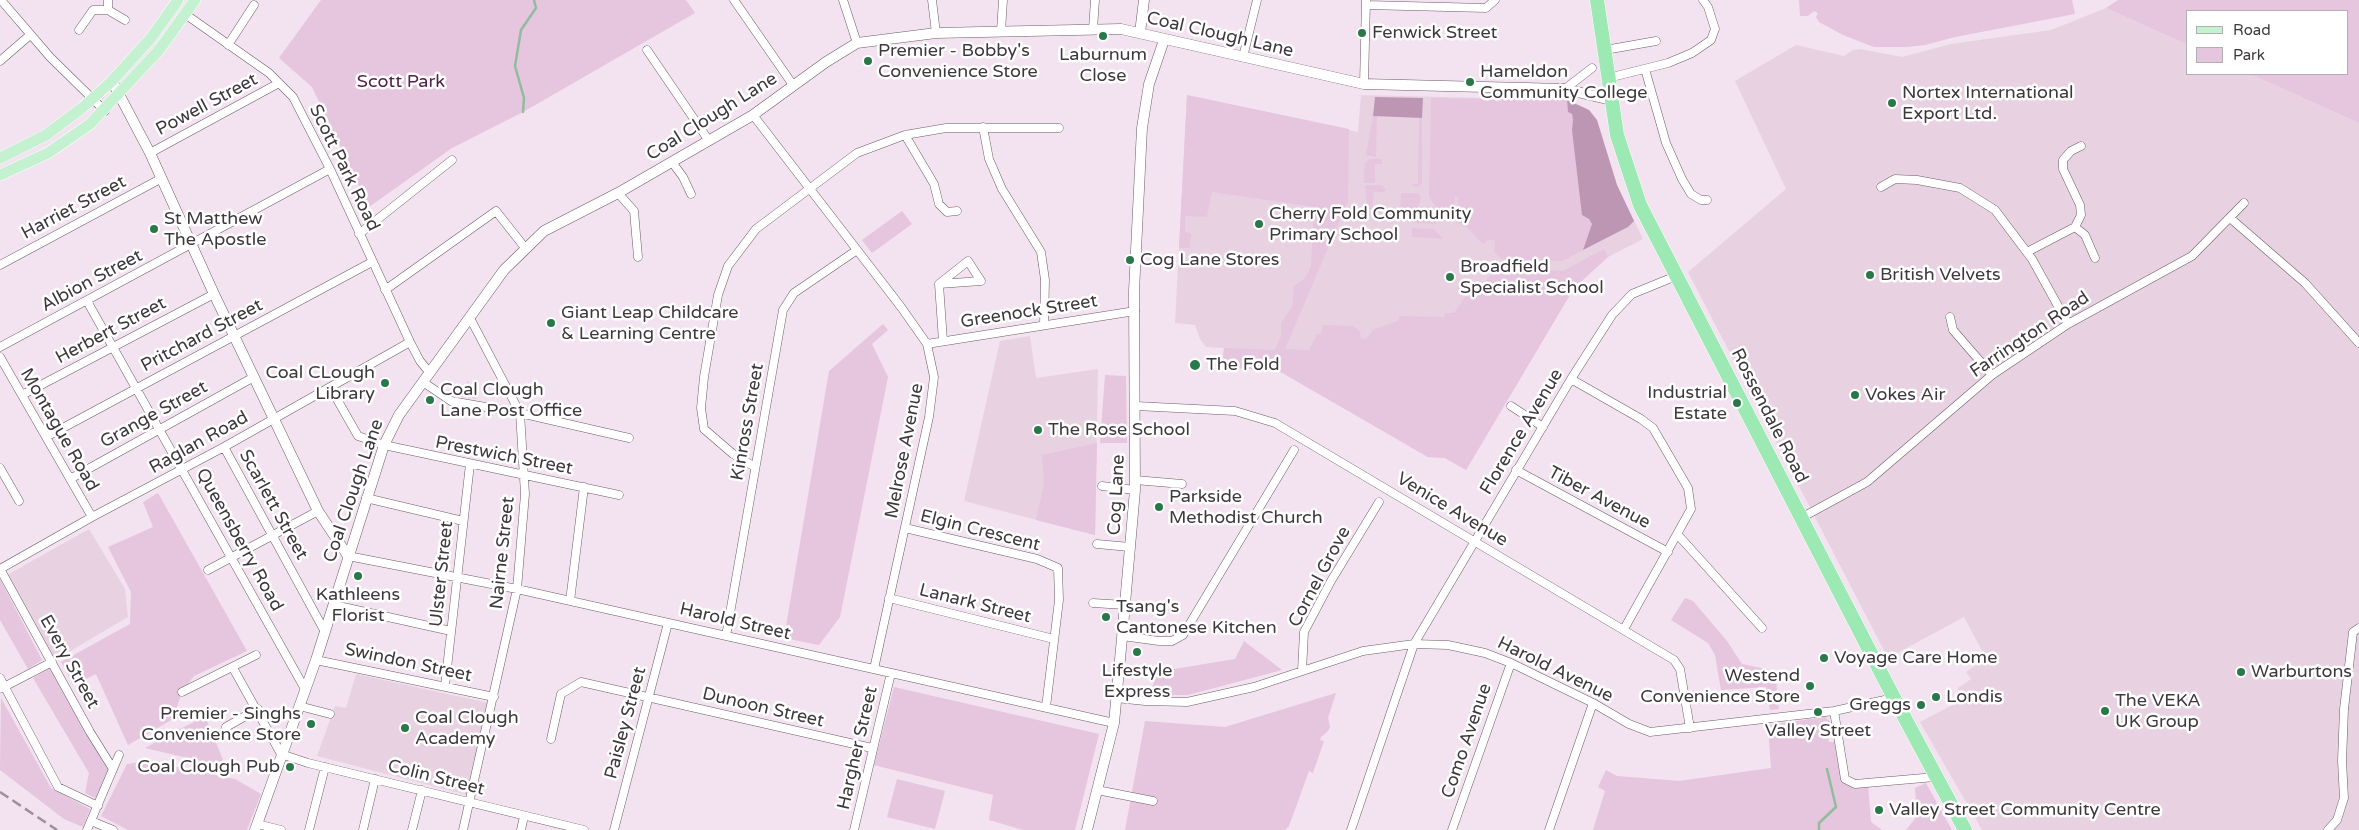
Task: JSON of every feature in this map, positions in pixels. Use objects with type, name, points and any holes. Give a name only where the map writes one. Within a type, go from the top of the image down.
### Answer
[{"type":"highway","name":"Rossendale Road","points":[[1597,0],[1617,135],[1637,196],[1676,276],[1964,830]]},
{"type":"main road","points":[[0,175],[48,153],[90,124],[105,111],[159,50],[195,0]]},
{"type":"main road","points":[[0,158],[46,135],[93,98],[112,81],[151,38],[176,3],[185,14]]},
{"type":"street","points":[[1,0],[30,35],[105,111]]},
{"type":"street","points":[[108,0],[108,10]]},
{"type":"street","points":[[734,0],[794,85]]},
{"type":"street","points":[[843,0],[857,43]]},
{"type":"street","points":[[932,0],[936,33]]},
{"type":"street","points":[[1001,31],[1003,0]]},
{"type":"street","points":[[1093,29],[1095,0]]},
{"type":"street","points":[[1140,33],[1144,0]]},
{"type":"street","points":[[1243,57],[1257,0]]},
{"type":"street","points":[[1364,84],[1366,3],[1486,8],[1495,0]]},
{"type":"street","points":[[1608,78],[1645,69],[1692,53],[1711,40],[1715,29],[1708,7],[1703,0]]},
{"type":"street","points":[[228,44],[254,5]]},
{"type":"street","points":[[79,30],[93,10],[108,10],[125,20]]},
{"type":"street","name":"Scott Park Road","points":[[185,14],[268,73],[292,97],[330,169],[410,342],[420,361],[430,373]]},
{"type":"street","name":"Coal Clough Lane","points":[[256,827],[316,660],[384,445],[399,415],[504,270],[544,231],[618,193],[753,115],[857,43],[936,33],[1121,29],[1364,84],[1565,89],[1611,100]]},
{"type":"street","points":[[0,61],[30,35]]},
{"type":"street","name":"Cog Lane","points":[[1087,830],[1114,723],[1135,485],[1134,291],[1142,128],[1149,84],[1164,40]]},
{"type":"street","points":[[1604,50],[1656,40]]},
{"type":"street","points":[[647,50],[709,141]]},
{"type":"street","points":[[1565,89],[1592,68]]},
{"type":"street","points":[[1645,69],[1664,136],[1682,179],[1692,194],[1701,200],[1706,200]]},
{"type":"street","points":[[112,81],[120,93],[162,178],[214,294],[318,511],[348,556]]},
{"type":"street","name":"Powell Street","points":[[150,153],[278,83]]},
{"type":"street","name":"Melrose Avenue","points":[[753,115],[927,344],[934,377],[929,417],[874,669]]},
{"type":"street","points":[[755,467],[734,454],[704,429],[702,408],[704,376],[718,295],[728,266],[756,229],[809,187],[857,153],[906,135],[946,128],[1059,128]]},
{"type":"street","points":[[982,128],[989,159],[1002,188],[1041,252],[1045,280],[1044,325]]},
{"type":"street","points":[[906,135],[934,184],[939,204],[947,212],[957,212]]},
{"type":"street","points":[[2027,252],[2075,227],[2081,215],[2080,205],[2063,169],[2063,160],[2071,151],[2081,146]]},
{"type":"street","points":[[359,234],[452,160]]},
{"type":"street","points":[[672,162],[683,177],[691,194]]},
{"type":"street","name":"Albion Street","points":[[0,347],[330,169]]},
{"type":"street","name":"Harriet Street","points":[[0,265],[162,178]]},
{"type":"street","points":[[1882,187],[1894,179],[1917,180],[1960,188],[1995,210],[2027,252],[2068,324]]},
{"type":"street","points":[[618,193],[634,211],[638,257]]},
{"type":"street","name":"Farrington Road","points":[[1801,518],[1867,482],[1992,375],[2068,324],[2192,256],[2244,203]]},
{"type":"street","points":[[385,290],[496,210],[526,249]]},
{"type":"street","points":[[2230,218],[2306,283],[2359,343]]},
{"type":"street","points":[[2075,227],[2085,236],[2095,258]]},
{"type":"street","name":"Kinross Street","points":[[726,636],[783,310],[794,293],[857,250]]},
{"type":"street","points":[[968,261],[980,281],[955,283],[939,284],[968,261]]},
{"type":"street","name":"Pritchard Street","points":[[46,437],[372,262]]},
{"type":"street","name":"Florence Avenue","points":[[1351,830],[1414,644],[1516,470],[1612,315],[1632,294],[1676,276]]},
{"type":"street","points":[[939,284],[943,341]]},
{"type":"street","name":"Herbert Street","points":[[22,396],[214,294]]},
{"type":"street","name":"Queensberry Road","points":[[87,301],[305,689]]},
{"type":"street","name":"Greenock Street","points":[[927,344],[1135,311]]},
{"type":"street","points":[[1950,317],[1953,330],[1992,375]]},
{"type":"street","name":"Nairne Street","points":[[463,830],[518,589],[525,475],[520,413],[470,318]]},
{"type":"street","name":"Raglan Road","points":[[0,569],[92,517],[224,447],[410,342]]},
{"type":"street","name":"Montague Road","points":[[0,357],[92,517]]},
{"type":"street","name":"Grange Street","points":[[70,479],[254,377]]},
{"type":"street","points":[[1571,379],[1641,419],[1653,428],[1688,488],[1691,509],[1624,629]]},
{"type":"street","points":[[423,382],[451,401],[520,413],[629,438]]},
{"type":"street","name":"Prestwich Street","points":[[330,387],[358,436],[384,445],[619,495]]},
{"type":"street","name":"Venice Avenue","points":[[1136,406],[1235,411],[1275,423],[1674,660],[1680,669],[1690,728]]},
{"type":"street","points":[[1511,406],[1543,427]]},
{"type":"street","name":"Scarlett Street","points":[[224,447],[324,630]]},
{"type":"street","points":[[1122,636],[1172,641],[1183,635],[1294,450]]},
{"type":"street","name":"Ulster Street","points":[[445,686],[470,464]]},
{"type":"street","points":[[0,468],[19,501]]},
{"type":"street","name":"Tiber Avenue","points":[[1516,470],[1668,552]]},
{"type":"street","points":[[1102,486],[1182,484]]},
{"type":"street","points":[[570,601],[584,488]]},
{"type":"street","points":[[366,498],[463,521]]},
{"type":"street","name":"Cornel Grove","points":[[1302,670],[1304,632],[1331,581],[1379,502]]},
{"type":"street","points":[[208,570],[318,511]]},
{"type":"street","name":"Elgin Crescent","points":[[905,528],[1037,559],[1058,568],[1059,600],[1046,707]]},
{"type":"street","points":[[1678,535],[1762,628]]},
{"type":"street","points":[[1097,544],[1130,547]]},
{"type":"street","name":"Harold Street","points":[[348,556],[518,589],[1114,723]]},
{"type":"street","name":"Every Street","points":[[0,569],[90,732],[113,769]]},
{"type":"street","name":"Lanark Street","points":[[889,598],[1054,639]]},
{"type":"street","points":[[1093,603],[1125,605]]},
{"type":"street","points":[[334,606],[451,631]]},
{"type":"street","name":"Paisley Street","points":[[614,830],[668,622]]},
{"type":"street","points":[[2328,830],[2337,820],[2344,798],[2342,761],[2344,709],[2353,632],[2359,628]]},
{"type":"street","name":"Harold Avenue","points":[[1116,698],[1187,702],[1254,687],[1363,651],[1414,644],[1448,645],[1485,653],[1511,663],[1593,703],[1629,724],[1650,732],[1834,711],[1894,698]]},
{"type":"street","points":[[182,692],[256,655]]},
{"type":"street","name":"Swindon Street","points":[[316,660],[494,697]]},
{"type":"street","points":[[2,688],[52,662]]},
{"type":"street","name":"Como Avenue","points":[[1452,830],[1511,663]]},
{"type":"street","points":[[233,668],[258,709],[281,754]]},
{"type":"street","name":"Hargher Street","points":[[854,830],[891,673]]},
{"type":"street","points":[[0,678],[2,688],[58,787],[98,806]]},
{"type":"street","name":"Dunoon Street","points":[[552,739],[561,694],[581,682],[872,748]]},
{"type":"street","points":[[1550,830],[1593,703]]},
{"type":"street","points":[[299,706],[330,714]]},
{"type":"street","points":[[226,727],[258,709]]},
{"type":"street","points":[[1834,711],[1846,779],[1855,784],[1935,777]]},
{"type":"street","name":"Colin Street","points":[[281,754],[325,767],[572,829],[584,830]]},
{"type":"street","points":[[113,830],[89,826],[119,755]]},
{"type":"street","points":[[309,830],[325,767]]},
{"type":"street","points":[[363,830],[375,779]]},
{"type":"street","points":[[412,830],[422,790]]},
{"type":"street","points":[[1097,790],[1153,801]]},
{"type":"street","points":[[520,830],[524,816]]},
{"type":"street","points":[[256,827],[281,830]]},
{"type":"shaded area","points":[[2106,8],[2186,44],[2186,75],[2252,75],[2359,123],[2359,830],[1982,830],[1920,722],[1964,699],[1958,688],[1971,679],[1966,672],[1986,658],[1964,617],[1888,658],[1688,272],[1786,189],[1735,81],[1796,45],[1844,56],[1853,50],[1860,49],[1902,57],[1951,44],[2051,30]]},
{"type":"shaded area","name":"Broadfield Specialist School","points":[[1187,95],[1358,132],[1361,95],[1567,100],[1589,110],[1597,120],[1617,185],[1643,239],[1608,257],[1574,288],[1466,470],[1445,458],[1428,457],[1279,371],[1222,367],[1224,348],[1206,347],[1200,339],[1195,325],[1175,323]]},
{"type":"shaded area","points":[[1375,97],[1423,98],[1422,118],[1373,116]]},
{"type":"shaded area","points":[[1567,100],[1589,110],[1597,120],[1617,185],[1634,221],[1628,227],[1583,250],[1592,224],[1589,219],[1582,215],[1572,130],[1573,120],[1572,114],[1568,112]]},
{"type":"shaded area","name":"The Rose School","points":[[1030,336],[1036,378],[1098,369],[1095,535],[964,501],[1000,341]]},
{"type":"shaded area","points":[[89,529],[125,589],[128,617],[55,660],[7,575]]},
{"type":"shaded area","name":"Coal Clough Academy","points":[[356,674],[489,703],[467,795],[317,756],[335,706],[346,708]]},
{"type":"green space","name":"Scott Park","points":[[321,0],[686,0],[695,13],[523,112],[452,148],[369,207],[312,87],[279,58]]},
{"type":"green space","points":[[1799,0],[2072,0],[2075,14],[1955,37],[1925,45],[1874,47],[1843,35],[1819,22],[1816,17],[1818,13],[1814,11],[1808,16],[1800,16]]},
{"type":"green space","points":[[2118,0],[2359,0],[2359,123],[2252,75],[2349,75],[2349,10],[2186,10],[2186,44],[2106,8]]},
{"type":"green space","points":[[1187,95],[1349,129],[1348,201],[1285,349],[1309,350],[1317,334],[1321,334],[1322,325],[1353,326],[1360,331],[1361,339],[1367,338],[1374,329],[1398,321],[1400,316],[1444,317],[1445,313],[1454,313],[1465,297],[1476,296],[1492,272],[1502,268],[1563,271],[1604,249],[1608,257],[1574,288],[1466,470],[1445,458],[1428,457],[1279,371],[1222,367],[1224,348],[1275,350],[1281,336],[1281,323],[1292,307],[1294,286],[1304,279],[1311,267],[1314,207],[1212,192],[1207,217],[1185,216],[1185,232],[1191,233],[1190,248],[1179,248]]},
{"type":"green space","points":[[1431,98],[1567,100],[1568,112],[1572,114],[1572,130],[1589,219],[1592,224],[1583,250],[1562,261],[1502,259],[1494,252],[1495,240],[1488,240],[1483,244],[1469,229],[1458,223],[1458,197],[1455,197],[1455,218],[1444,218],[1429,197]]},
{"type":"green space","points":[[1373,116],[1377,116],[1376,157],[1366,155]]},
{"type":"green space","points":[[1419,117],[1422,118],[1422,181],[1420,186],[1414,187],[1412,184],[1418,184]]},
{"type":"green space","points":[[1370,159],[1382,159],[1382,164],[1375,164],[1375,183],[1364,183],[1365,163]]},
{"type":"green space","points":[[1365,185],[1382,185],[1386,190],[1374,192],[1372,209],[1368,209]]},
{"type":"green space","points":[[1401,193],[1418,193],[1421,198],[1418,208],[1404,219],[1400,219]]},
{"type":"green space","points":[[1427,209],[1437,224],[1413,223],[1412,220]]},
{"type":"green space","points":[[902,211],[912,224],[872,253],[862,240]]},
{"type":"green space","points":[[1412,228],[1434,229],[1443,239],[1412,237]]},
{"type":"green space","points":[[883,324],[888,330],[872,344],[888,377],[840,617],[819,645],[784,638],[829,371]]},
{"type":"green space","points":[[1105,375],[1126,376],[1127,443],[1100,443]]},
{"type":"green space","points":[[468,381],[477,399],[457,396]]},
{"type":"green space","points":[[1097,443],[1095,535],[1036,520],[1044,484],[1042,455]]},
{"type":"green space","points":[[158,493],[247,651],[194,676],[182,692],[173,719],[128,745],[96,674],[73,685],[61,662],[130,624],[131,592],[108,547],[153,527],[143,502]]},
{"type":"green space","points":[[0,579],[42,660],[28,669],[0,620]]},
{"type":"green space","points":[[1685,598],[1693,601],[1727,641],[1742,664],[1775,671],[1779,709],[1770,710],[1766,687],[1721,690],[1715,655],[1708,643],[1671,620]]},
{"type":"green space","points":[[1244,641],[1282,670],[1188,695],[1151,695],[1156,672],[1235,659]]},
{"type":"green space","points":[[50,668],[108,770],[97,799],[85,793],[89,773],[33,678]]},
{"type":"green space","points":[[894,687],[1099,734],[1075,830],[1023,830],[989,820],[993,795],[874,765]]},
{"type":"green space","points":[[1336,693],[1328,718],[1330,727],[1321,737],[1320,740],[1324,741],[1313,773],[1309,771],[1289,826],[1285,830],[1125,830],[1145,721],[1225,727]]},
{"type":"green space","points":[[1,698],[51,788],[90,809],[83,827],[64,819],[0,770]]},
{"type":"green space","points":[[205,716],[226,767],[145,748]]},
{"type":"green space","points":[[1825,717],[1832,723],[1826,725],[1829,742],[1836,742],[1843,783],[1868,784],[1871,822],[1882,830],[1593,830],[1605,791],[1598,787],[1606,770],[1617,776],[1679,781],[1771,768],[1768,725]]},
{"type":"green space","points":[[148,761],[235,779],[261,794],[247,830],[128,830],[101,816],[127,764]]},
{"type":"green space","points":[[897,779],[945,791],[935,829],[887,817]]},
{"type":"green space","points":[[1926,783],[1952,830],[1906,830],[1917,816],[1915,788]]},
{"type":"waterway","points":[[523,112],[524,98],[515,66],[521,30],[536,8],[534,0]]},
{"type":"waterway","points":[[1819,830],[1819,823],[1836,807],[1827,769]]},
{"type":"railway","points":[[0,792],[57,830]]},
{"type":"place","name":"Fenwick Street","points":[[1362,33]]},
{"type":"place","name":"Laburnum Close","points":[[1103,36]]},
{"type":"place","name":"Premier - Bobby's Convenience Store","points":[[868,61]]},
{"type":"place","name":"Hameldon Community College","points":[[1470,82]]},
{"type":"place","name":"Nortex International Export Ltd.","points":[[1892,103]]},
{"type":"place","name":"Cherry Fold Community Primary School","points":[[1259,224]]},
{"type":"place","name":"St Matthew The Apostle","points":[[154,229]]},
{"type":"place","name":"Cog Lane Stores","points":[[1130,260]]},
{"type":"place","name":"British Velvets","points":[[1870,275]]},
{"type":"place","name":"Broadfield Specialist School","points":[[1450,277]]},
{"type":"place","name":"Giant Leap Childcare & Learning Centre","points":[[551,323]]},
{"type":"place","name":"The Fold","points":[[1195,365]]},
{"type":"place","name":"Coal CLough Library","points":[[385,383]]},
{"type":"place","name":"Vokes Air","points":[[1855,395]]},
{"type":"place","name":"Coal Clough Lane Post Office","points":[[430,400]]},
{"type":"place","name":"Industrial Estate","points":[[1737,403]]},
{"type":"place","name":"The Rose School","points":[[1038,430]]},
{"type":"place","name":"Parkside Methodist Church","points":[[1159,507]]},
{"type":"place","name":"Kathleens Florist","points":[[358,576]]},
{"type":"place","name":"Tsang's Cantonese Kitchen","points":[[1106,617]]},
{"type":"place","name":"Lifestyle Express","points":[[1137,652]]},
{"type":"place","name":"Voyage Care Home","points":[[1824,658]]},
{"type":"place","name":"Warburtons","points":[[2241,672]]},
{"type":"place","name":"Westend Convenience Store","points":[[1810,686]]},
{"type":"place","name":"Londis","points":[[1936,697]]},
{"type":"place","name":"Greggs","points":[[1921,705]]},
{"type":"place","name":"The VEKA UK Group","points":[[2105,711]]},
{"type":"place","name":"Valley Street","points":[[1818,712]]},
{"type":"place","name":"Premier - Singhs Convenience Store","points":[[311,724]]},
{"type":"place","name":"Coal Clough Academy","points":[[405,728]]},
{"type":"place","name":"Coal Clough Pub","points":[[290,767]]},
{"type":"place","name":"Valley Street Community Centre","points":[[1879,810]]}]
